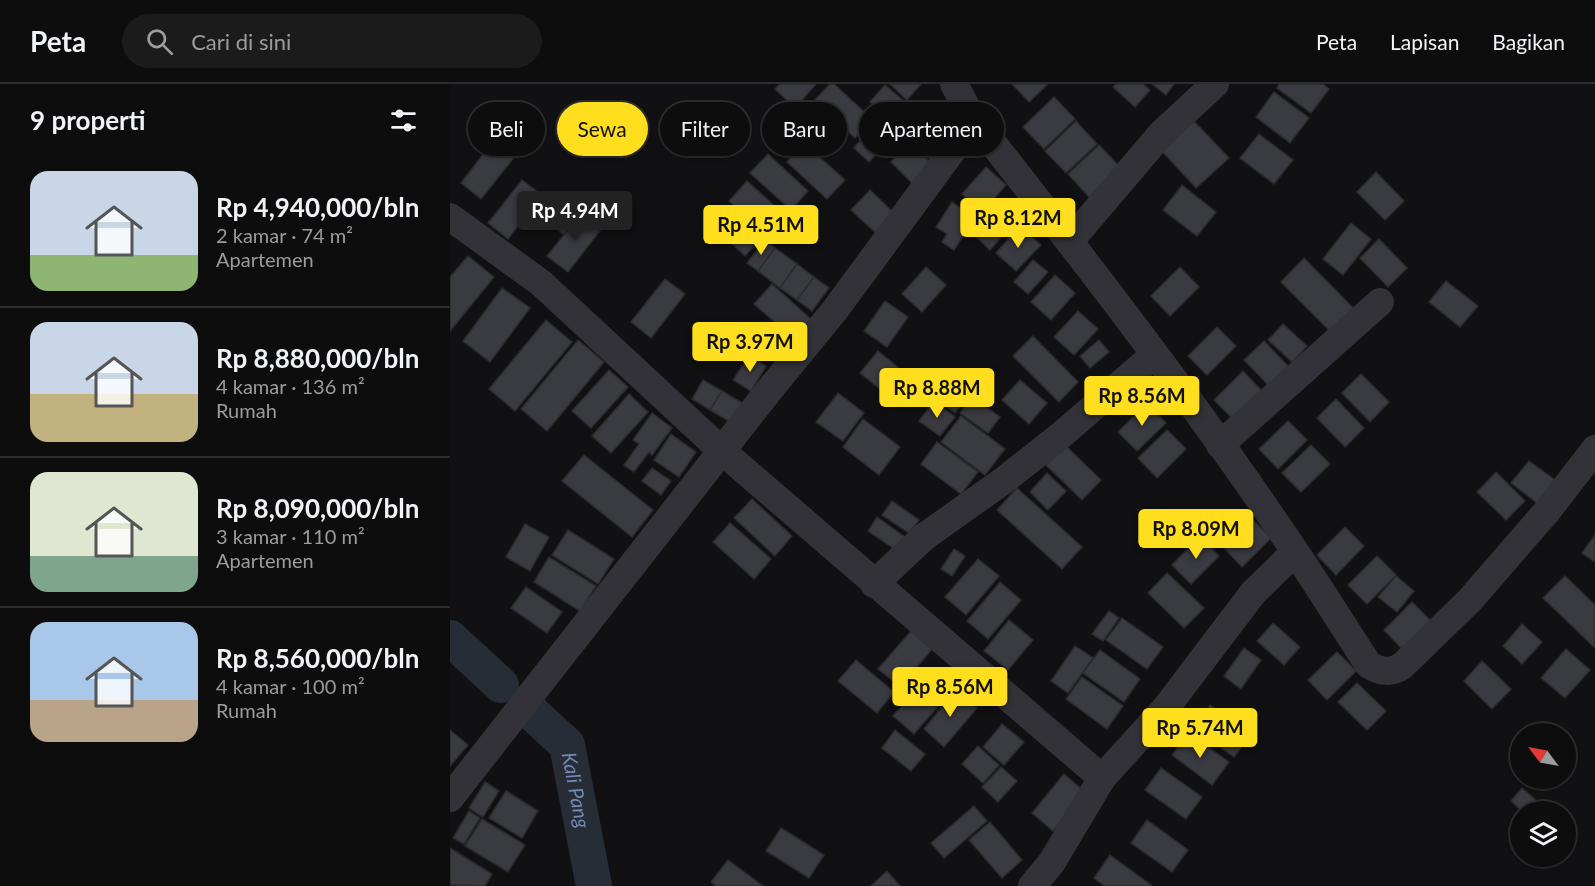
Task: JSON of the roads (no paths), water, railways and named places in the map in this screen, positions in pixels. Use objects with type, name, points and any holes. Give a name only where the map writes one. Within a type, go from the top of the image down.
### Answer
[{"type":"street","points":[[954,84],[964,102]]},
{"type":"street","points":[[1070,242],[1161,134],[1215,84]]},
{"type":"street","points":[[450,798],[835,310],[949,156]]},
{"type":"street","points":[[1003,156],[1070,242],[1221,446],[1295,552],[1368,664],[1376,669],[1386,672],[1394,671],[1402,666],[1470,600],[1548,510],[1595,449]]},
{"type":"street","points":[[450,217],[541,283],[723,452],[1102,778]]},
{"type":"street","points":[[1221,446],[1380,302]]},
{"type":"street","points":[[874,584],[930,532],[1004,481],[1154,355]]},
{"type":"street","points":[[1032,886],[1052,862],[1102,778],[1165,709],[1253,592],[1295,552]]},
{"type":"waterway","name":"Kali Pang","points":[[450,638],[501,685]]},
{"type":"waterway","name":"Kali Pang","points":[[528,709],[567,745],[594,886]]}]
